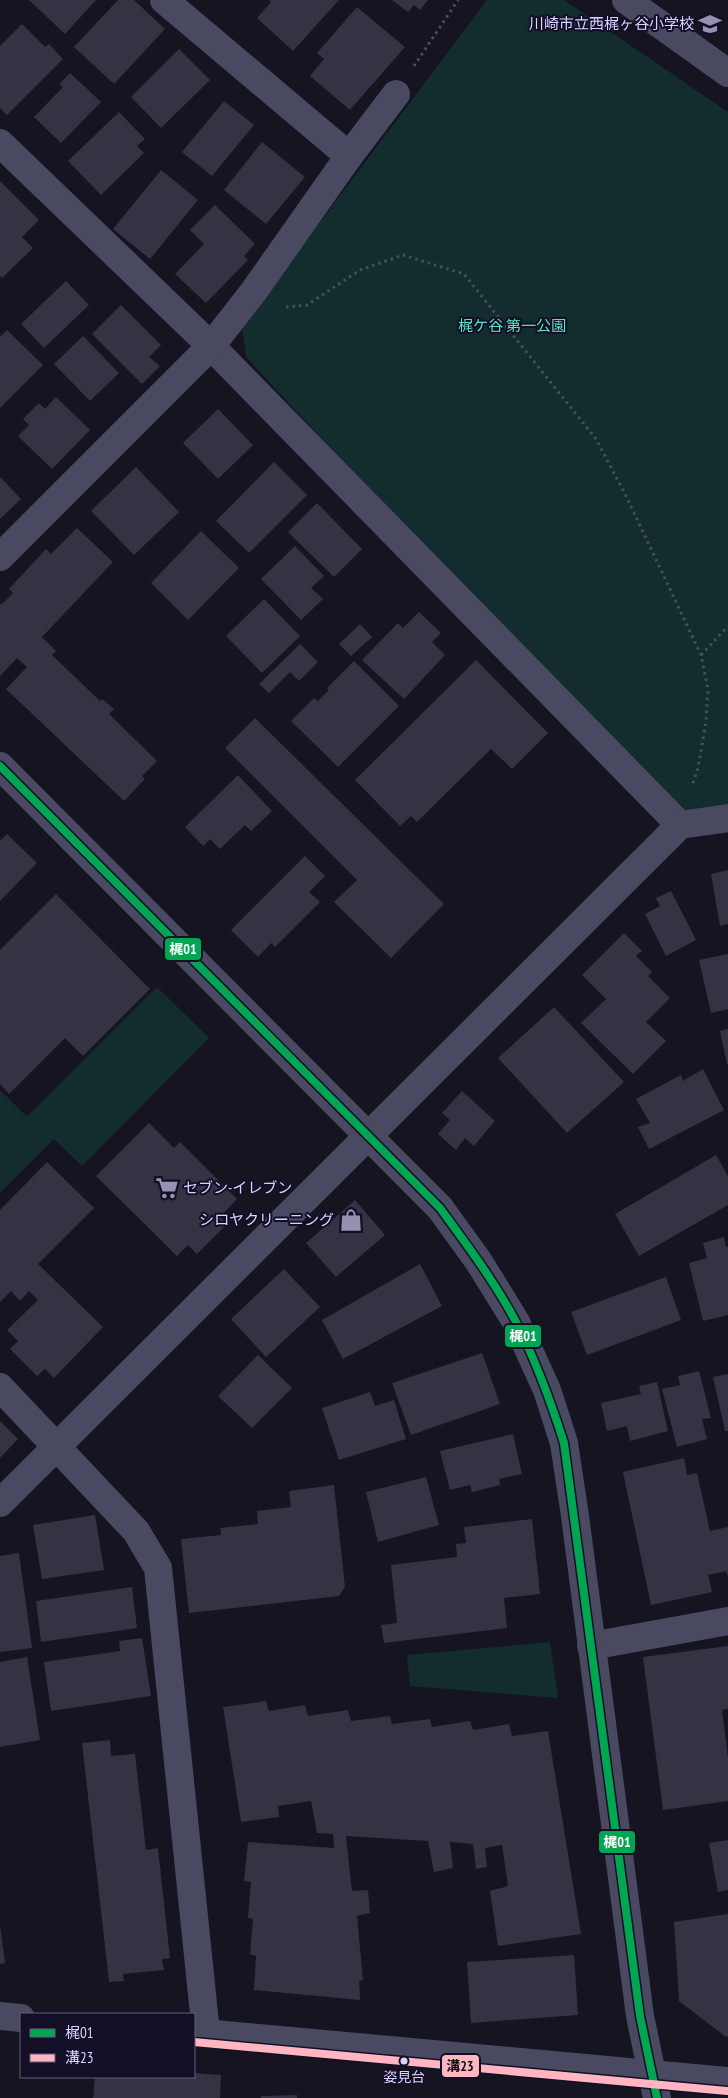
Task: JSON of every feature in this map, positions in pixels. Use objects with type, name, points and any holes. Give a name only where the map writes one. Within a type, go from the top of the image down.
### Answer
[{"type":"street","points":[[164,0],[349,156]]},
{"type":"street","points":[[626,0],[728,73]]},
{"type":"street","points":[[0,557],[211,346],[254,291],[349,156],[396,94]]},
{"type":"street","points":[[0,143],[211,346],[680,825]]},
{"type":"street","points":[[0,766],[440,1208],[474,1255],[516,1322],[547,1390],[564,1443],[640,2016],[654,2086]]},
{"type":"street","points":[[0,1503],[680,825],[728,818]]},
{"type":"street","points":[[0,1388],[136,1531],[158,1568],[200,2032],[654,2086],[728,2081]]},
{"type":"street","points":[[591,1646],[728,1621]]},
{"type":"street","points":[[0,2016],[20,2018]]},
{"type":"path","points":[[396,94],[458,0]]},
{"type":"path","points":[[254,291],[285,307],[306,305],[360,270],[403,255],[464,274],[596,439],[628,498],[701,655],[708,689],[706,722],[698,768],[680,825]]},
{"type":"path","points":[[701,655],[728,626]]},
{"type":"green space","name":"梶ケ谷 第一公園","points":[[487,0],[564,0],[728,112],[728,814],[680,825],[246,357],[242,326]]},
{"type":"green space","points":[[157,987],[209,1038],[82,1166],[54,1139],[0,1193],[0,1090],[27,1117]]},
{"type":"green space","points":[[550,1642],[558,1698],[410,1686],[407,1655]]},
{"type":"building","points":[[29,0],[96,0],[65,34]]},
{"type":"building","points":[[118,0],[134,0],[165,29],[114,84],[74,47]]},
{"type":"building","points":[[269,0],[339,0],[293,51],[257,18],[271,2]]},
{"type":"building","points":[[392,0],[428,0],[420,10],[414,5],[408,12]]},
{"type":"building","points":[[357,7],[405,47],[350,110],[310,76],[324,59],[317,53]]},
{"type":"building","points":[[22,24],[45,47],[49,44],[63,59],[7,115],[0,108],[0,46]]},
{"type":"building","points":[[179,49],[210,80],[161,128],[131,97]]},
{"type":"building","points":[[70,73],[101,102],[61,143],[34,117],[63,87],[59,84]]},
{"type":"building","points":[[224,101],[254,125],[212,176],[182,152]]},
{"type":"building","points":[[119,112],[145,139],[137,146],[144,153],[101,195],[68,161]]},
{"type":"building","points":[[262,142],[305,177],[266,224],[224,190]]},
{"type":"building","points":[[161,170],[198,200],[150,259],[113,229]]},
{"type":"building","points":[[0,181],[39,220],[22,237],[33,248],[2,278],[0,276]]},
{"type":"building","points":[[215,205],[255,244],[244,256],[248,260],[206,303],[175,274],[204,244],[190,230]]},
{"type":"building","points":[[66,281],[89,305],[44,348],[21,324]]},
{"type":"building","points":[[121,305],[161,345],[149,357],[160,366],[142,384],[92,334]]},
{"type":"building","points":[[7,330],[43,365],[0,408],[0,337]]},
{"type":"building","points":[[83,336],[119,373],[90,401],[54,364]]},
{"type":"building","points":[[56,397],[90,430],[52,469],[18,436],[29,425],[23,419],[39,403],[45,409]]},
{"type":"building","points":[[218,409],[253,445],[218,479],[183,443]]},
{"type":"building","points":[[274,462],[307,495],[249,553],[216,521]]},
{"type":"building","points":[[136,467],[179,512],[134,555],[91,511]]},
{"type":"building","points":[[0,477],[21,499],[0,519]]},
{"type":"building","points":[[317,503],[362,549],[334,577],[288,532]]},
{"type":"building","points":[[77,528],[113,562],[42,637],[56,651],[52,655],[100,701],[102,699],[114,709],[109,714],[157,761],[142,776],[145,779],[124,801],[6,689],[27,667],[17,658],[0,676],[0,603],[1,605],[13,593],[9,589],[46,549],[51,554]]},
{"type":"building","points":[[201,531],[239,568],[188,620],[151,583]]},
{"type":"building","points":[[295,546],[324,576],[311,588],[323,599],[301,620],[261,579]]},
{"type":"building","points":[[264,599],[300,636],[262,673],[226,636]]},
{"type":"building","points":[[419,612],[441,633],[432,642],[445,655],[404,699],[362,660],[398,623],[403,628]]},
{"type":"building","points":[[360,624],[372,637],[351,656],[339,644]]},
{"type":"building","points":[[300,644],[318,662],[299,681],[290,672],[269,693],[259,684]]},
{"type":"building","points":[[476,660],[548,733],[512,769],[491,749],[417,822],[411,816],[400,826],[355,780]]},
{"type":"building","points":[[354,661],[399,706],[338,767],[291,721],[314,698],[318,701],[329,690],[327,688]]},
{"type":"building","points":[[255,718],[444,904],[391,958],[334,902],[357,880],[225,748]]},
{"type":"building","points":[[238,775],[272,811],[251,831],[245,825],[220,849],[210,839],[203,846],[185,827]]},
{"type":"building","points":[[7,834],[37,863],[0,901],[0,841]]},
{"type":"building","points":[[305,856],[325,876],[309,892],[320,902],[275,947],[271,943],[258,957],[231,930]]},
{"type":"building","points":[[728,870],[728,924],[720,926],[711,874]]},
{"type":"building","points":[[671,891],[696,940],[666,956],[645,914],[660,906],[656,898]]},
{"type":"building","points":[[56,894],[150,989],[83,1056],[65,1038],[9,1094],[0,1084],[0,950]]},
{"type":"building","points":[[624,933],[642,951],[636,956],[652,972],[648,976],[670,998],[646,1022],[666,1041],[633,1074],[581,1023],[606,999],[582,975]]},
{"type":"building","points":[[728,954],[728,1009],[711,1013],[699,960]]},
{"type":"building","points":[[554,1007],[624,1082],[567,1133],[498,1058]]},
{"type":"building","points":[[728,1029],[728,1064],[727,1064],[720,1031]]},
{"type":"building","points":[[703,1069],[724,1110],[649,1149],[638,1127],[650,1123],[636,1099],[681,1075],[683,1081]]},
{"type":"building","points":[[462,1091],[495,1121],[474,1146],[465,1138],[456,1150],[438,1134],[450,1120],[442,1113]]},
{"type":"building","name":"セブン-イレブン","points":[[149,1123],[174,1148],[180,1142],[237,1199],[220,1217],[227,1224],[197,1254],[188,1245],[177,1256],[96,1176]]},
{"type":"building","points":[[716,1155],[728,1176],[728,1205],[639,1256],[615,1214]]},
{"type":"building","points":[[47,1162],[94,1208],[38,1264],[103,1327],[54,1378],[45,1369],[37,1376],[10,1349],[18,1341],[7,1330],[38,1300],[29,1291],[20,1301],[11,1291],[0,1302],[0,1210]]},
{"type":"building","points":[[355,1200],[385,1235],[336,1277],[306,1243]]},
{"type":"building","points":[[724,1237],[726,1247],[728,1247],[728,1315],[703,1321],[689,1263],[707,1258],[703,1243]]},
{"type":"building","points":[[420,1264],[442,1306],[343,1359],[322,1320]]},
{"type":"building","points":[[284,1269],[320,1307],[266,1357],[231,1319]]},
{"type":"building","points":[[666,1277],[681,1320],[587,1355],[571,1312]]},
{"type":"building","points":[[482,1353],[500,1404],[411,1435],[392,1383]]},
{"type":"building","points":[[258,1355],[292,1388],[252,1428],[218,1396]]},
{"type":"building","points":[[699,1371],[711,1418],[702,1419],[707,1439],[677,1447],[662,1389],[680,1385],[678,1376]]},
{"type":"building","points":[[728,1374],[728,1431],[725,1431],[713,1377]]},
{"type":"building","points":[[657,1382],[668,1431],[630,1441],[627,1426],[607,1431],[601,1403],[641,1394],[639,1386]]},
{"type":"building","points":[[370,1392],[375,1406],[394,1400],[406,1439],[339,1460],[322,1408]]},
{"type":"building","points":[[0,1421],[18,1439],[0,1458]]},
{"type":"building","points":[[513,1434],[522,1474],[499,1479],[500,1485],[472,1492],[470,1485],[450,1490],[440,1451]]},
{"type":"building","points":[[684,1458],[687,1475],[697,1473],[710,1531],[728,1527],[728,1577],[726,1571],[708,1575],[712,1592],[651,1605],[623,1472]]},
{"type":"building","points":[[426,1477],[439,1525],[378,1542],[366,1492]]},
{"type":"building","points":[[334,1485],[345,1587],[339,1596],[189,1613],[181,1539],[221,1535],[220,1528],[258,1524],[257,1511],[291,1507],[289,1491]]},
{"type":"building","points":[[95,1515],[104,1570],[42,1579],[33,1525]]},
{"type":"building","points":[[532,1519],[540,1594],[504,1598],[507,1628],[384,1643],[381,1625],[397,1623],[391,1565],[457,1557],[456,1544],[466,1543],[464,1527]]},
{"type":"building","points":[[19,1553],[32,1648],[0,1652],[0,1556]]},
{"type":"building","points":[[132,1587],[137,1628],[41,1642],[36,1601]]},
{"type":"building","points":[[142,1638],[151,1696],[51,1711],[44,1662],[120,1651],[119,1641]]},
{"type":"building","points":[[728,1646],[728,1709],[722,1710],[728,1758],[728,1801],[663,1810],[643,1657]]},
{"type":"building","points":[[27,1657],[40,1740],[0,1747],[0,1662]]},
{"type":"building","points":[[266,1701],[269,1711],[305,1705],[308,1716],[348,1710],[351,1721],[390,1716],[392,1724],[430,1719],[432,1727],[470,1721],[473,1730],[509,1724],[512,1736],[548,1731],[581,1934],[498,1946],[490,1891],[508,1886],[502,1845],[485,1848],[487,1867],[476,1869],[473,1844],[450,1842],[453,1868],[434,1872],[428,1841],[346,1836],[352,1891],[368,1890],[370,1913],[357,1916],[363,1980],[359,1981],[360,2000],[254,1990],[256,1956],[250,1954],[253,1919],[248,1918],[251,1882],[244,1881],[248,1842],[334,1848],[333,1834],[317,1833],[311,1801],[278,1806],[279,1817],[241,1822],[223,1707]]},
{"type":"building","points":[[110,1740],[111,1756],[135,1754],[146,1850],[158,1848],[170,1958],[162,1959],[164,1970],[123,1974],[124,1981],[109,1982],[82,1743]]},
{"type":"building","points":[[728,1840],[728,1890],[718,1892],[709,1843]]},
{"type":"building","points":[[728,1914],[728,2036],[726,2037],[679,2001],[674,1922]]},
{"type":"building","points":[[0,1925],[5,1963],[0,1964]]},
{"type":"building","points":[[574,1955],[578,2015],[471,2023],[467,1962]]},
{"type":"building","points":[[195,2073],[221,2075],[220,2098],[93,2098],[95,2078],[195,2078]]},
{"type":"building","points":[[297,2095],[297,2098],[261,2098],[261,2096]]},
{"type":"transit line","name":"梶01","points":[[0,766],[440,1208],[490,1278],[508,1307],[523,1337],[543,1382],[564,1443],[640,2016],[657,2098]]},
{"type":"transit line","name":"溝23","points":[[195,2042],[727,2091]]},
{"type":"place","name":"川崎市立西梶ヶ谷小学校","points":[[710,24]]},
{"type":"place","name":"セブン-イレブン","points":[[167,1188]]},
{"type":"place","name":"シロヤクリーニング","points":[[351,1220]]},
{"type":"place","name":"姿見台","points":[[404,2061]]}]
